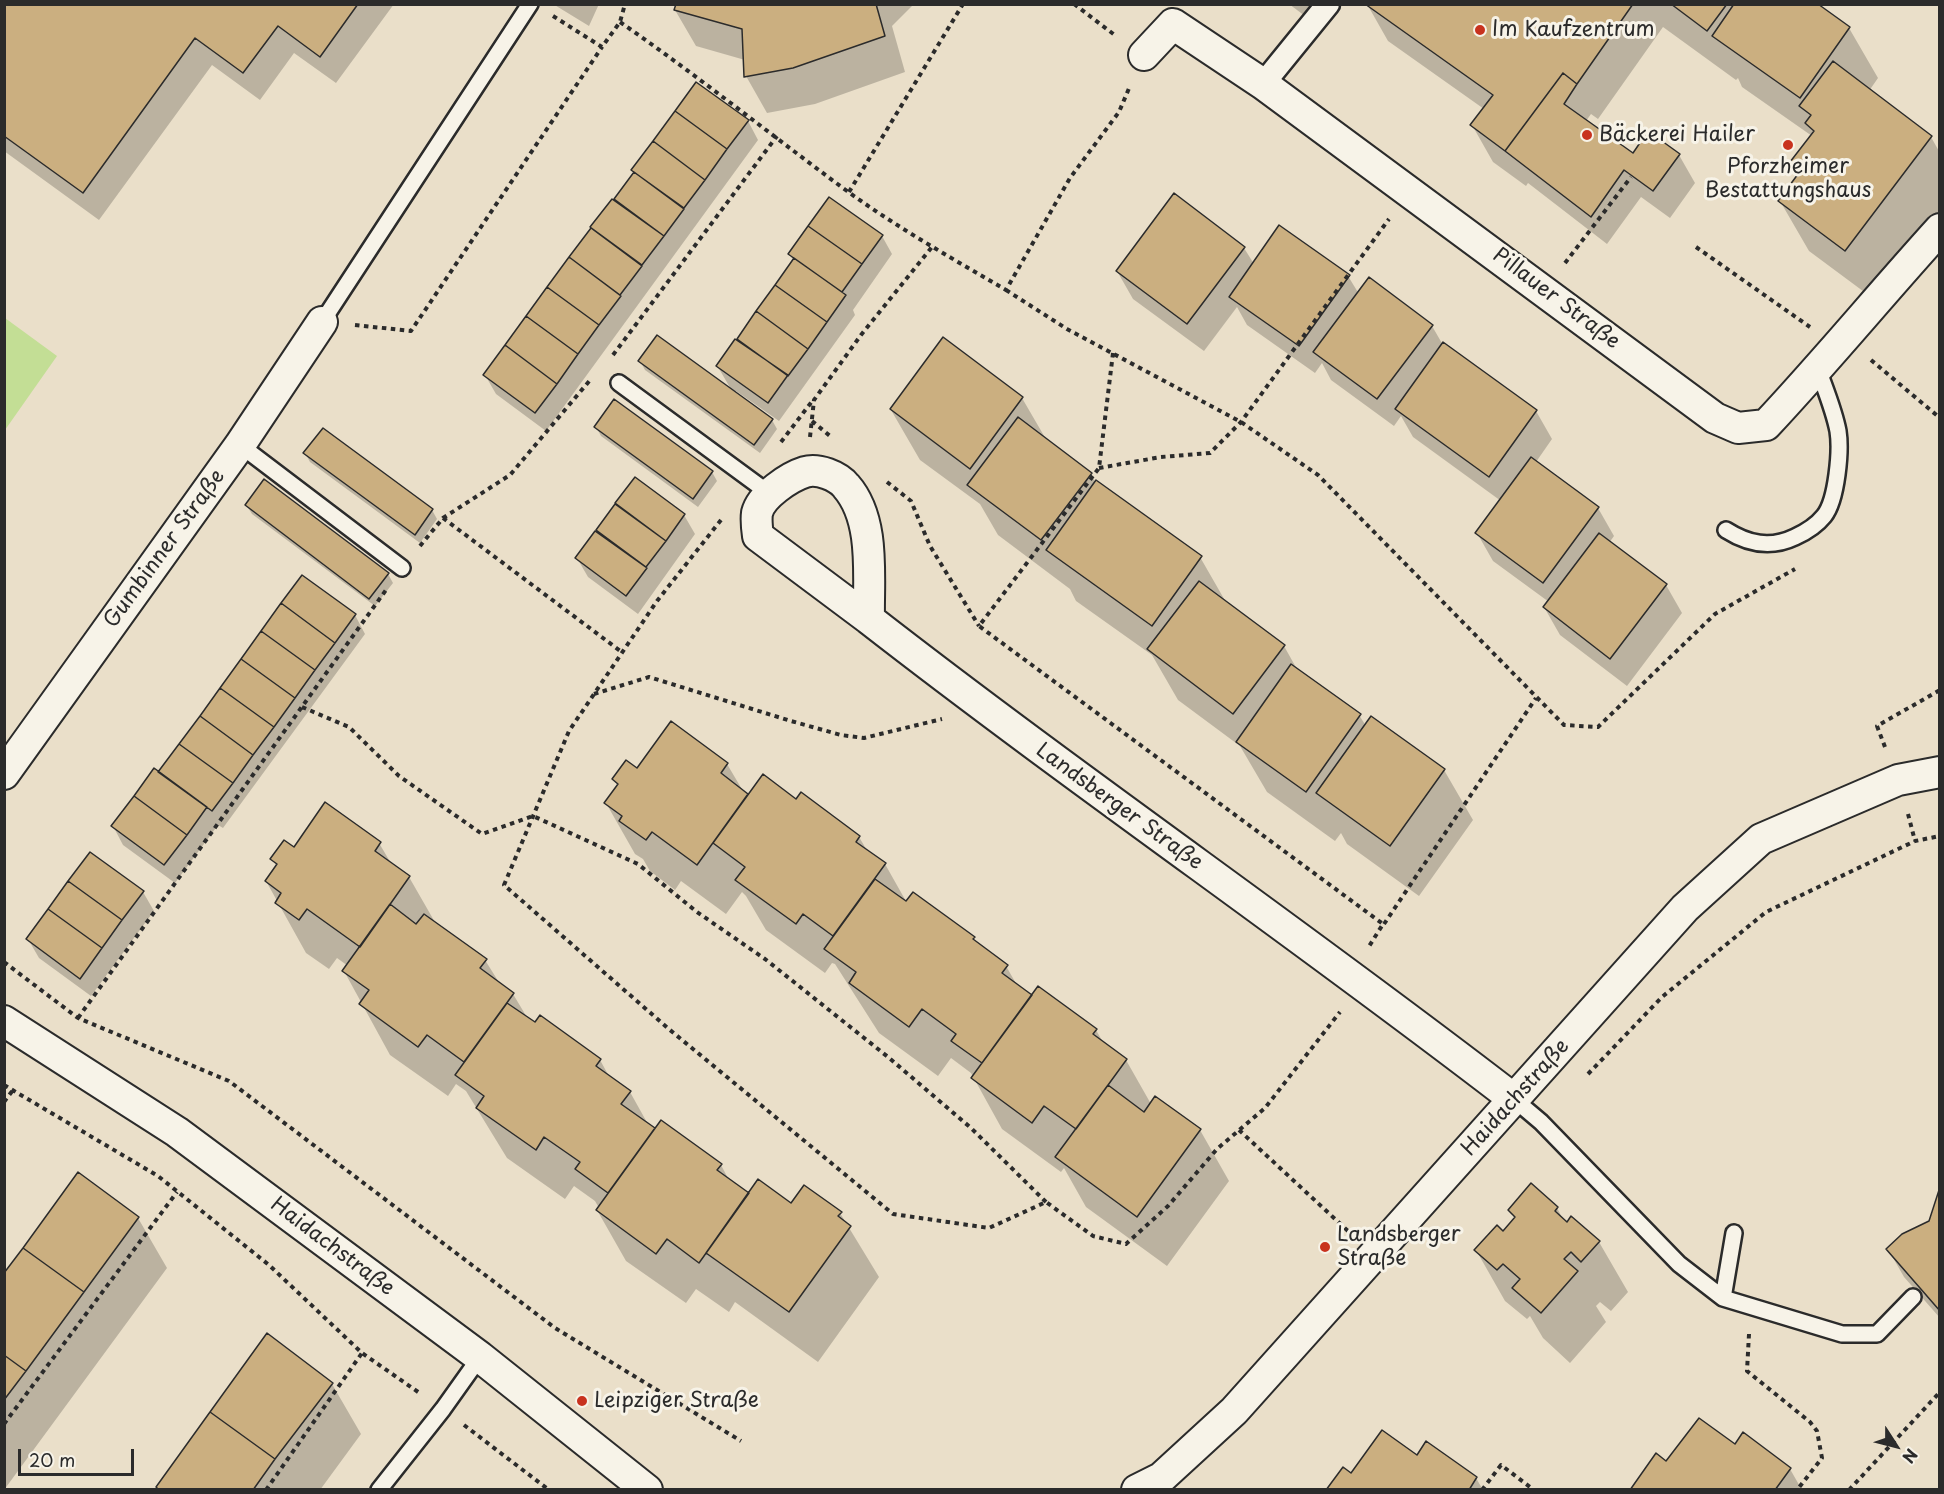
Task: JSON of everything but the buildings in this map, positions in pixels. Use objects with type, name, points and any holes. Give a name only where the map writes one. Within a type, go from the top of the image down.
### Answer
[{"type":"street","points":[[1263,84],[1328,4]]},
{"type":"street","name":"Pillauer Straße","points":[[1144,56],[1173,24],[1263,84],[1715,418],[1738,428],[1766,425],[1940,229]]},
{"type":"street","name":"Gumbinner Straße","points":[[4,774],[240,445],[322,322]]},
{"type":"street","points":[[758,536],[757,512],[770,494],[807,471],[831,474],[846,485],[857,503],[867,546],[869,620]]},
{"type":"street","name":"Landsberger Straße","points":[[758,536],[986,711],[1357,981],[1515,1100]]},
{"type":"street","name":"Haidachstraße","points":[[1154,1486],[1234,1412],[1685,908],[1761,839],[1898,780],[1940,772]]},
{"type":"street","name":"Haidachstraße","points":[[4,1021],[177,1132],[480,1357],[647,1490]]},
{"type":"lane","points":[[322,322],[537,8]]},
{"type":"lane","points":[[1726,530],[1744,541],[1761,544],[1784,542],[1809,531],[1826,514],[1837,478],[1838,432],[1818,369]]},
{"type":"lane","points":[[619,383],[770,494]]},
{"type":"lane","points":[[240,445],[402,568]]},
{"type":"lane","points":[[1515,1100],[1541,1122],[1679,1264],[1724,1298],[1842,1334],[1877,1334],[1913,1297]]},
{"type":"lane","points":[[1724,1298],[1734,1233]]},
{"type":"lane","points":[[379,1490],[443,1409],[480,1357]]},
{"type":"path","points":[[322,322],[411,331],[620,22],[625,4]]},
{"type":"path","points":[[849,192],[963,4]]},
{"type":"path","points":[[1006,290],[1071,178],[1119,112],[1144,56],[1074,4]]},
{"type":"path","points":[[537,8],[602,47]]},
{"type":"path","points":[[620,22],[694,74],[849,192],[932,247],[1067,329],[1241,422],[1318,475],[1564,725],[1598,727],[1715,614],[1800,566]]},
{"type":"path","points":[[1544,290],[1631,177]]},
{"type":"path","points":[[1099,468],[1161,457],[1210,453],[1241,422],[1409,191]]},
{"type":"path","points":[[807,471],[814,400],[861,335],[932,247]]},
{"type":"path","points":[[1696,247],[1802,322]]},
{"type":"path","points":[[1849,331],[1874,363],[1940,418]]},
{"type":"path","points":[[979,626],[1099,468],[1113,353]]},
{"type":"path","points":[[812,421],[837,442]]},
{"type":"path","points":[[880,476],[912,501],[930,546],[979,626],[1383,924]]},
{"type":"path","points":[[758,536],[730,510],[657,601],[569,731],[504,885],[669,1030],[893,1214],[989,1228],[1046,1202]]},
{"type":"path","points":[[443,518],[623,653]]},
{"type":"path","points":[[594,694],[649,677],[791,722],[841,735],[864,738],[986,711]]},
{"type":"path","points":[[302,707],[349,727],[399,776],[482,834],[533,816],[638,864],[697,912],[765,959],[888,1057],[971,1128],[1046,1202],[1093,1236],[1126,1244],[1168,1206],[1217,1149],[1265,1108],[1338,1014],[1357,981],[1383,924],[1536,698]]},
{"type":"path","points":[[4,962],[78,1018],[229,1081],[555,1328],[741,1441]]},
{"type":"path","points":[[4,1085],[158,1176],[269,1265],[362,1353],[443,1409],[549,1490]]},
{"type":"path","points":[[4,1102],[12,1090]]},
{"type":"path","points":[[1239,1130],[1375,1255]]},
{"type":"path","points":[[4,1424],[177,1192]]},
{"type":"path","points":[[1750,1306],[1747,1371],[1810,1422],[1817,1431],[1822,1458],[1797,1490]]},
{"type":"path","points":[[266,1490],[362,1353]]},
{"type":"path","points":[[1849,1490],[1940,1392]]},
{"type":"path","points":[[1482,1490],[1501,1465],[1534,1490]]},
{"type":"green space","points":[[5,318],[57,356],[5,430]]},
{"type":"place","name":"Im Kaufzentrum","points":[[1480,30]]},
{"type":"place","name":"Bäckerei Hailer","points":[[1587,135]]},
{"type":"place","name":"Pforzheimer Bestattungshaus","points":[[1788,145]]},
{"type":"place","name":"Landsberger Straße","points":[[1325,1247]]},
{"type":"place","name":"Leipziger Straße","points":[[582,1401]]}]
